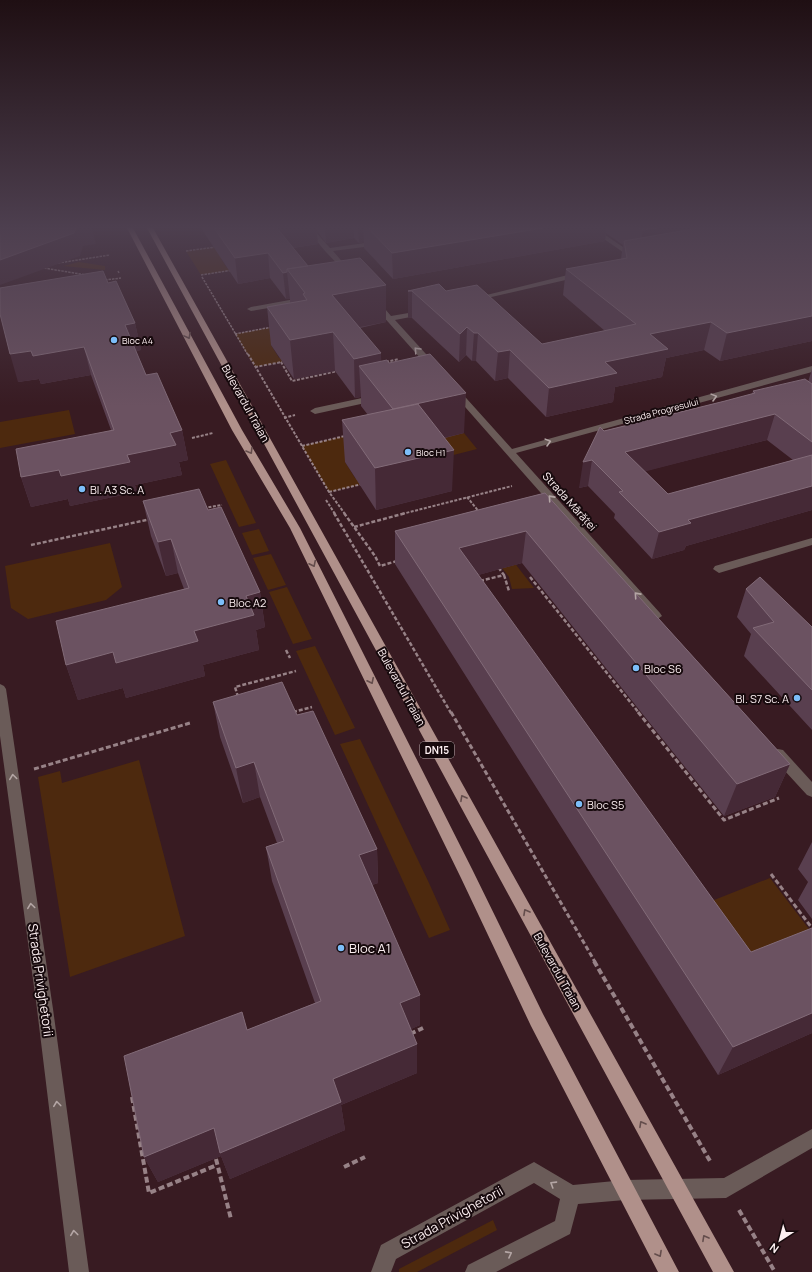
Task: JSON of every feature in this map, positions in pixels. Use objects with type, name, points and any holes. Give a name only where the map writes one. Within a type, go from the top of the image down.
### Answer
[{"type":"main road","name":"Bulevardul Traian","points":[[161,287],[237,430],[295,528],[467,874],[536,1020],[669,1272]]},
{"type":"main road","name":"Bulevardul Traian","points":[[183,287],[724,1272]]},
{"type":"street","points":[[467,301],[523,287]]},
{"type":"street","points":[[251,309],[312,298]]},
{"type":"street","name":"Strada Mărăței","points":[[371,299],[664,625]]},
{"type":"street","points":[[389,320],[429,310]]},
{"type":"street","name":"Strada Progresului","points":[[510,452],[812,369]]},
{"type":"street","points":[[770,381],[782,390]]},
{"type":"street","points":[[315,411],[382,397]]},
{"type":"street","points":[[719,569],[812,541]]},
{"type":"street","name":"Strada Privighetorii","points":[[0,689],[45,1008],[79,1272]]},
{"type":"street","points":[[770,744],[812,792]]},
{"type":"street","points":[[474,1272],[563,1227],[571,1195],[625,1190],[726,1188],[812,1138]]},
{"type":"street","name":"Strada Privighetorii","points":[[381,1272],[388,1252],[534,1172],[571,1195]]},
{"type":"path","points":[[208,287],[330,492],[375,556],[380,566],[402,560]]},
{"type":"path","points":[[235,334],[273,327]]},
{"type":"path","points":[[383,362],[421,355]]},
{"type":"path","points":[[255,367],[286,361]]},
{"type":"path","points":[[281,362],[292,381],[345,370]]},
{"type":"path","points":[[192,438],[213,433]]},
{"type":"path","points":[[302,446],[351,435]]},
{"type":"path","points":[[330,492],[365,483]]},
{"type":"path","points":[[354,527],[513,486]]},
{"type":"path","points":[[322,494],[459,726],[776,1272]]},
{"type":"path","points":[[468,498],[481,514]]},
{"type":"path","points":[[199,509],[222,505]]},
{"type":"path","points":[[31,545],[153,518]]},
{"type":"path","points":[[495,563],[504,575],[510,591]]},
{"type":"path","points":[[476,582],[504,575]]},
{"type":"path","points":[[530,577],[724,820],[779,798]]},
{"type":"path","points":[[286,650],[290,658]]},
{"type":"path","points":[[240,701],[235,687],[296,671]]},
{"type":"path","points":[[291,712],[312,707]]},
{"type":"path","points":[[37,768],[190,723]]},
{"type":"path","points":[[771,874],[812,928]]},
{"type":"path","points":[[402,1038],[423,1028]]},
{"type":"path","points":[[131,1092],[150,1193],[217,1165]]},
{"type":"path","points":[[216,1158],[231,1219]]},
{"type":"path","points":[[344,1167],[364,1158]]},
{"type":"shaded area","points":[[312,320],[293,340],[271,345],[279,358],[290,356],[292,360],[255,367],[235,334]]},
{"type":"shaded area","points":[[69,410],[75,434],[0,448],[0,422]]},
{"type":"shaded area","points":[[372,430],[345,462],[355,478],[372,482],[329,492],[302,446]]},
{"type":"shaded area","points":[[464,433],[477,449],[430,461],[417,443]]},
{"type":"shaded area","points":[[226,460],[256,523],[239,527],[210,464]]},
{"type":"shaded area","points":[[259,529],[269,551],[252,555],[242,533]]},
{"type":"shaded area","points":[[496,539],[534,588],[512,589],[509,577],[482,542]]},
{"type":"shaded area","points":[[110,543],[122,587],[106,600],[28,619],[11,608],[5,566]]},
{"type":"shaded area","points":[[271,554],[286,585],[268,590],[253,558]]},
{"type":"shaded area","points":[[287,587],[312,639],[293,644],[269,592]]},
{"type":"shaded area","points":[[315,646],[355,728],[335,735],[296,651]]},
{"type":"shaded area","points":[[360,739],[450,930],[429,938],[340,744]]},
{"type":"shaded area","points":[[139,760],[185,936],[70,977],[38,777],[60,771],[62,783]]},
{"type":"shaded area","points":[[770,878],[812,933],[749,968],[704,904]]},
{"type":"shaded area","points":[[493,1220],[497,1230],[417,1272],[399,1272],[399,1269]]},
{"type":"building","points":[[119,287],[135,323],[125,325],[146,375],[157,373],[182,430],[170,433],[176,445],[127,455],[130,462],[61,476],[59,470],[21,477],[16,449],[114,430],[84,347],[33,356],[31,351],[10,354],[0,314],[0,288]]},
{"type":"building","points":[[301,287],[373,287],[332,295],[381,353],[354,359],[333,332],[290,340],[267,307],[307,300],[303,294],[305,293]]},
{"type":"building","points":[[424,287],[442,287],[446,291],[465,287],[480,287],[542,344],[636,324],[589,287],[812,287],[812,316],[727,333],[711,322],[650,334],[668,349],[605,362],[617,373],[549,388],[510,350],[498,352],[478,333],[474,333],[467,327],[460,334],[412,291],[408,291]]},
{"type":"building","points":[[430,354],[466,393],[393,409],[359,366],[387,360],[389,363]]},
{"type":"building","points":[[805,379],[812,384],[812,442],[775,414],[625,452],[668,494],[812,455],[812,486],[688,520],[691,523],[659,532],[619,492],[623,491],[592,460],[583,462],[600,427],[604,431],[755,393],[753,391]]},
{"type":"building","points":[[418,404],[454,450],[375,468],[342,420]]},
{"type":"building","points":[[199,489],[208,510],[221,507],[260,592],[246,596],[254,615],[194,631],[198,641],[116,663],[113,652],[66,665],[56,621],[189,588],[171,539],[158,542],[143,501]]},
{"type":"building","points":[[545,493],[790,764],[737,784],[526,531],[459,548],[751,952],[812,928],[812,1013],[733,1047],[395,531]]},
{"type":"building","points":[[760,577],[812,627],[812,690],[753,628],[774,622],[746,589]]},
{"type":"building","name":"Bloc A1","points":[[282,682],[297,715],[313,711],[377,849],[359,855],[420,995],[400,1003],[417,1044],[333,1079],[341,1102],[220,1153],[214,1128],[144,1157],[124,1056],[242,1012],[247,1030],[321,1001],[266,847],[284,841],[254,762],[236,768],[213,702]]},
{"type":"place","name":"Bloc A4","points":[[114,340]]},
{"type":"place","name":"Bloc H1","points":[[408,452]]},
{"type":"place","name":"Bl. A3 Sc. A","points":[[82,489]]},
{"type":"place","name":"Bloc A2","points":[[221,602]]},
{"type":"place","name":"Bloc S6","points":[[636,668]]},
{"type":"place","name":"Bl. S7 Sc. A","points":[[797,698]]},
{"type":"place","name":"Bloc S5","points":[[579,804]]},
{"type":"place","name":"Bloc A1","points":[[341,948]]}]
